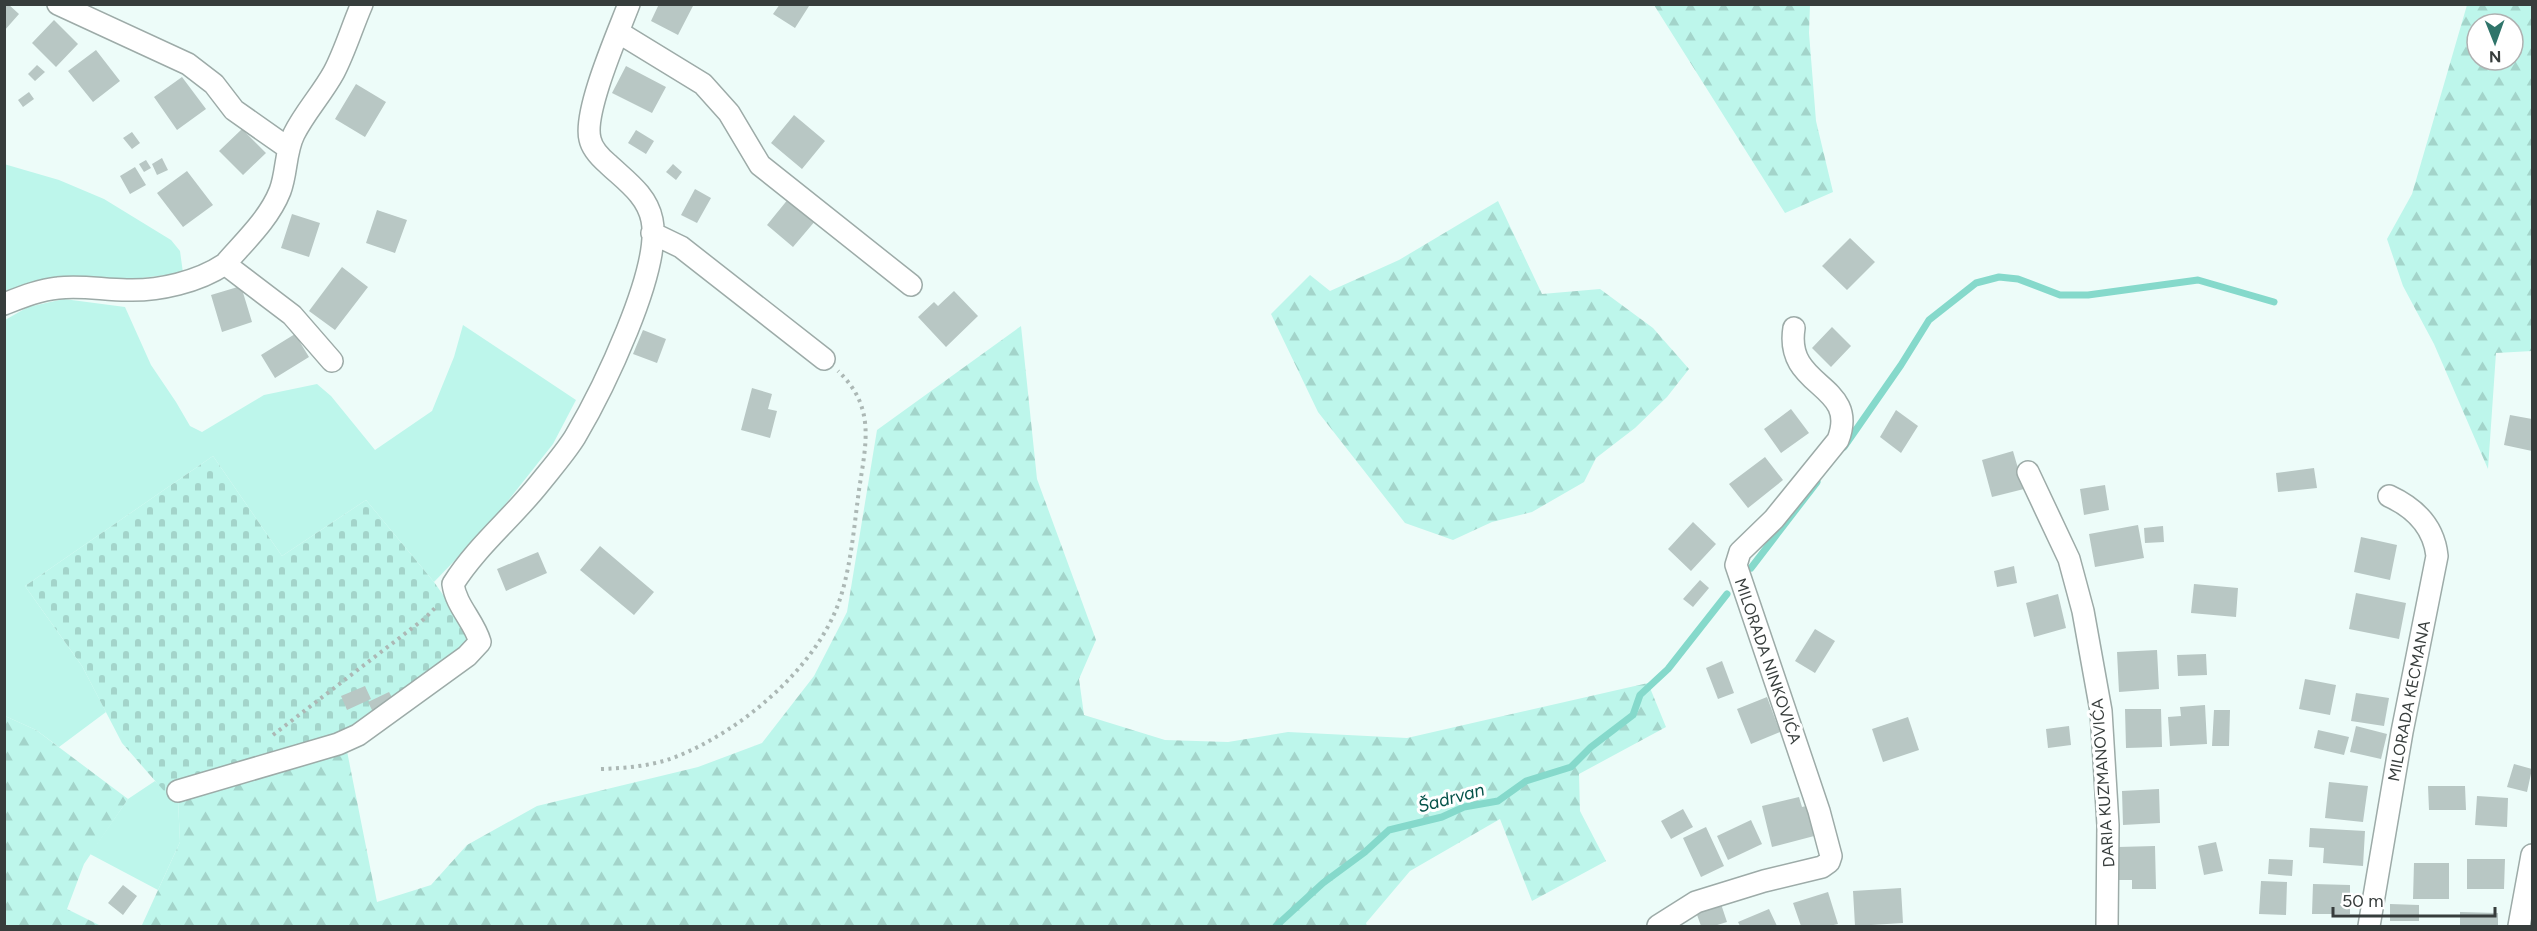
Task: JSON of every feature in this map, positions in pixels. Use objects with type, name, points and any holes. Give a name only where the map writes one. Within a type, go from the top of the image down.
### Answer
[{"type":"street","points":[[58,4],[188,64],[214,84],[234,110],[288,148]]},
{"type":"street","points":[[4,304],[34,292],[56,288],[76,286],[128,290],[157,287],[210,274],[225,264],[267,215],[274,203],[286,168],[288,148],[334,72],[362,4]]},
{"type":"street","points":[[178,791],[338,744],[358,735],[467,656],[480,642],[477,632],[454,592],[453,584],[460,572],[538,485],[574,439],[612,363],[648,273],[652,221],[638,192],[606,163],[593,148],[589,138],[590,116],[629,4]]},
{"type":"street","points":[[618,32],[703,84],[729,113],[760,165],[911,285]]},
{"type":"street","points":[[652,233],[681,247],[824,359]]},
{"type":"street","points":[[225,264],[292,315],[332,361]]},
{"type":"street","name":"MILORADA NINKOVIĆA","points":[[1658,927],[1696,902],[1764,881],[1822,867],[1829,862],[1831,856],[1819,811],[1736,565],[1740,552],[1774,519],[1838,440],[1842,427],[1843,416],[1837,403],[1803,370],[1794,357],[1791,343],[1794,328]]},
{"type":"street","name":"DARIA KUZMANOVIĆA","points":[[2028,472],[2069,559],[2083,611],[2091,656],[2100,711],[2108,825],[2107,927]]},
{"type":"street","name":"MILORADA KECMANA","points":[[2369,927],[2402,732],[2438,556],[2428,527],[2417,514],[2389,496]]},
{"type":"street","points":[[2519,927],[2532,855]]},
{"type":"path","points":[[601,769],[648,764],[678,756],[741,722],[797,671],[823,636],[839,602],[852,547],[867,437],[862,405],[851,384],[824,359]]},
{"type":"path","points":[[273,735],[424,619],[454,592]]},
{"type":"green space","points":[[1654,5],[1810,5],[1809,33],[1816,121],[1833,192],[1785,213]]},
{"type":"green space","points":[[2467,5],[2532,5],[2532,351],[2496,353],[2488,469],[2434,344],[2403,286],[2387,239],[2412,194]]},
{"type":"green space","points":[[4,164],[59,180],[104,199],[171,240],[180,251],[183,273],[133,279],[41,279],[5,291]]},
{"type":"green space","points":[[1498,201],[1542,294],[1600,289],[1653,328],[1689,369],[1667,397],[1635,428],[1596,458],[1584,482],[1532,512],[1492,522],[1453,540],[1405,523],[1318,412],[1271,314],[1310,275],[1330,291],[1399,260]]},
{"type":"green space","points":[[64,299],[125,307],[151,365],[190,426],[202,432],[264,395],[317,384],[331,396],[375,450],[432,411],[454,357],[463,325],[576,400],[553,444],[488,526],[434,582],[366,500],[282,556],[213,456],[25,586],[82,666],[106,712],[59,747],[36,730],[5,716],[5,320],[28,307]]},
{"type":"green space","points":[[1021,326],[1037,479],[1096,640],[1079,679],[1084,715],[1165,740],[1228,742],[1288,732],[1407,738],[1648,683],[1666,727],[1579,774],[1580,811],[1606,861],[1532,901],[1500,819],[1410,871],[1366,923],[1367,926],[138,926],[142,925],[180,842],[178,800],[346,746],[377,902],[431,885],[467,845],[537,806],[698,767],[762,743],[814,676],[847,612],[877,430]]},
{"type":"green space","points":[[213,456],[282,556],[366,500],[434,582],[472,636],[462,652],[355,730],[164,791],[122,743],[82,666],[25,586]]},
{"type":"green space","points":[[5,716],[36,730],[128,799],[84,864],[67,909],[101,926],[5,926]]},
{"type":"green space","points":[[155,781],[178,800],[180,842],[158,890],[90,854],[128,799]]},
{"type":"building","points":[[4,4],[8,4],[19,14],[4,31]]},
{"type":"building","points":[[659,4],[694,4],[678,35],[651,21]]},
{"type":"building","points":[[780,4],[807,4],[809,6],[795,28],[773,14]]},
{"type":"building","points":[[54,20],[78,44],[56,67],[32,43]]},
{"type":"building","points":[[96,50],[120,81],[93,102],[68,71]]},
{"type":"building","points":[[37,65],[45,72],[35,81],[28,74]]},
{"type":"building","points":[[626,66],[666,87],[652,113],[612,93]]},
{"type":"building","points":[[182,77],[206,109],[177,130],[154,97]]},
{"type":"building","points":[[356,84],[386,102],[365,137],[335,119]]},
{"type":"building","points":[[29,92],[34,99],[23,107],[18,100]]},
{"type":"building","points":[[794,115],[825,141],[802,169],[771,143]]},
{"type":"building","points":[[242,129],[266,153],[243,175],[219,151]]},
{"type":"building","points":[[636,130],[654,141],[646,154],[628,143]]},
{"type":"building","points":[[132,132],[140,143],[132,149],[123,138]]},
{"type":"building","points":[[162,158],[168,170],[157,175],[152,164]]},
{"type":"building","points":[[146,160],[151,168],[144,172],[139,164]]},
{"type":"building","points":[[673,164],[682,172],[676,180],[666,172]]},
{"type":"building","points":[[135,167],[146,185],[130,194],[120,176]]},
{"type":"building","points":[[187,171],[213,205],[183,227],[157,193]]},
{"type":"building","points":[[695,189],[711,198],[697,223],[681,215]]},
{"type":"building","points":[[789,198],[816,220],[793,247],[767,225]]},
{"type":"building","points":[[377,210],[407,220],[395,253],[366,243]]},
{"type":"building","points":[[292,214],[320,223],[309,257],[281,248]]},
{"type":"building","points":[[1850,238],[1875,262],[1847,290],[1822,266]]},
{"type":"building","points":[[342,267],[368,287],[335,330],[309,311]]},
{"type":"building","points":[[241,286],[252,322],[222,332],[211,295]]},
{"type":"building","points":[[954,291],[978,316],[946,347],[918,317],[934,302],[938,306]]},
{"type":"building","points":[[1832,327],[1851,346],[1831,367],[1812,348]]},
{"type":"building","points":[[643,330],[666,339],[657,363],[633,354]]},
{"type":"building","points":[[295,334],[309,357],[275,378],[261,355]]},
{"type":"building","points":[[752,388],[772,394],[768,409],[777,411],[770,438],[741,430]]},
{"type":"building","points":[[1791,409],[1809,433],[1781,453],[1764,429]]},
{"type":"building","points":[[1896,410],[1918,426],[1901,453],[1880,437]]},
{"type":"building","points":[[2510,415],[2532,419],[2532,451],[2504,445]]},
{"type":"building","points":[[2013,451],[2024,489],[1992,497],[1982,460]]},
{"type":"building","points":[[1765,457],[1783,480],[1748,508],[1729,484]]},
{"type":"building","points":[[2314,468],[2317,488],[2278,492],[2276,473]]},
{"type":"building","points":[[2105,485],[2109,510],[2084,515],[2080,489]]},
{"type":"building","points":[[1693,522],[1716,544],[1691,571],[1668,549]]},
{"type":"building","points":[[2138,525],[2144,558],[2095,567],[2089,534]]},
{"type":"building","points":[[2163,526],[2164,542],[2145,543],[2144,528]]},
{"type":"building","points":[[2361,537],[2397,545],[2390,580],[2354,572]]},
{"type":"building","points":[[600,546],[654,592],[634,615],[580,570]]},
{"type":"building","points":[[538,552],[547,573],[506,591],[497,569]]},
{"type":"building","points":[[2014,566],[2017,583],[1997,587],[1994,571]]},
{"type":"building","points":[[1700,580],[1709,588],[1693,607],[1683,599]]},
{"type":"building","points":[[2194,584],[2238,588],[2236,617],[2191,613]]},
{"type":"building","points":[[2356,593],[2406,603],[2399,639],[2349,629]]},
{"type":"building","points":[[2058,594],[2066,628],[2034,637],[2026,603]]},
{"type":"building","points":[[1815,629],[1835,641],[1815,673],[1795,661]]},
{"type":"building","points":[[2157,650],[2159,689],[2119,692],[2117,652]]},
{"type":"building","points":[[2206,654],[2207,675],[2178,676],[2177,655]]},
{"type":"building","points":[[1722,661],[1734,693],[1718,699],[1706,668]]},
{"type":"building","points":[[2305,679],[2336,685],[2330,715],[2299,709]]},
{"type":"building","points":[[365,686],[371,699],[347,710],[341,696]]},
{"type":"building","points":[[389,692],[395,703],[374,714],[368,702]]},
{"type":"building","points":[[2356,693],[2389,698],[2384,726],[2351,721]]},
{"type":"building","points":[[1767,697],[1780,732],[1751,744],[1737,709]]},
{"type":"building","points":[[2205,705],[2207,744],[2170,746],[2168,717],[2181,716],[2180,707]]},
{"type":"building","points":[[2125,709],[2161,709],[2162,747],[2126,748]]},
{"type":"building","points":[[2214,710],[2230,710],[2229,746],[2212,746]]},
{"type":"building","points":[[1908,717],[1919,750],[1883,762],[1872,729]]},
{"type":"building","points":[[2069,726],[2071,745],[2048,748],[2046,729]]},
{"type":"building","points":[[2356,726],[2387,734],[2381,759],[2350,752]]},
{"type":"building","points":[[2318,730],[2349,737],[2344,755],[2314,748]]},
{"type":"building","points":[[2514,764],[2532,769],[2527,792],[2507,787]]},
{"type":"building","points":[[2329,782],[2368,786],[2363,822],[2325,818]]},
{"type":"building","points":[[2428,786],[2465,786],[2466,810],[2429,810]]},
{"type":"building","points":[[2159,789],[2160,823],[2123,825],[2122,791]]},
{"type":"building","points":[[2477,796],[2508,798],[2507,827],[2475,825]]},
{"type":"building","points":[[1799,797],[1802,807],[1810,805],[1818,835],[1772,847],[1762,806]]},
{"type":"building","points":[[1683,809],[1693,827],[1671,839],[1661,821]]},
{"type":"building","points":[[1751,820],[1762,844],[1728,860],[1717,836]]},
{"type":"building","points":[[1706,827],[1724,866],[1701,877],[1683,838]]},
{"type":"building","points":[[2310,828],[2365,831],[2363,866],[2323,863],[2324,848],[2309,847]]},
{"type":"building","points":[[2216,842],[2223,871],[2204,875],[2198,846]]},
{"type":"building","points":[[2155,846],[2156,889],[2132,889],[2132,880],[2119,880],[2118,847]]},
{"type":"building","points":[[2269,859],[2293,860],[2292,876],[2268,874]]},
{"type":"building","points":[[2467,859],[2505,859],[2504,889],[2467,889]]},
{"type":"building","points":[[2414,863],[2449,863],[2449,899],[2413,899]]},
{"type":"building","points":[[2261,881],[2287,882],[2286,915],[2259,914]]},
{"type":"building","points":[[2313,884],[2350,885],[2350,914],[2312,914]]},
{"type":"building","points":[[123,885],[137,896],[123,915],[108,903]]},
{"type":"building","points":[[1901,888],[1903,923],[1855,926],[1853,891]]},
{"type":"building","points":[[1828,892],[1838,924],[1801,926],[1793,903]]},
{"type":"building","points":[[1721,904],[1727,922],[1714,926],[1701,926],[1696,912]]},
{"type":"building","points":[[2390,904],[2419,905],[2419,921],[2390,921]]},
{"type":"building","points":[[1769,909],[1777,926],[1740,926],[1738,922]]},
{"type":"building","points":[[2460,912],[2498,913],[2498,926],[2460,926]]},
{"type":"waterway","points":[[1844,447],[1929,320],[1976,283],[1999,277],[2018,279],[2060,295],[2088,295],[2198,280],[2274,302]]},
{"type":"waterway","points":[[1751,568],[1817,482]]},
{"type":"waterway","name":"Šadrvan","points":[[1276,926],[1323,883],[1365,852],[1389,830],[1442,817],[1464,807],[1498,801],[1526,781],[1571,767],[1591,747],[1633,715],[1640,695],[1668,669],[1727,594]]}]
